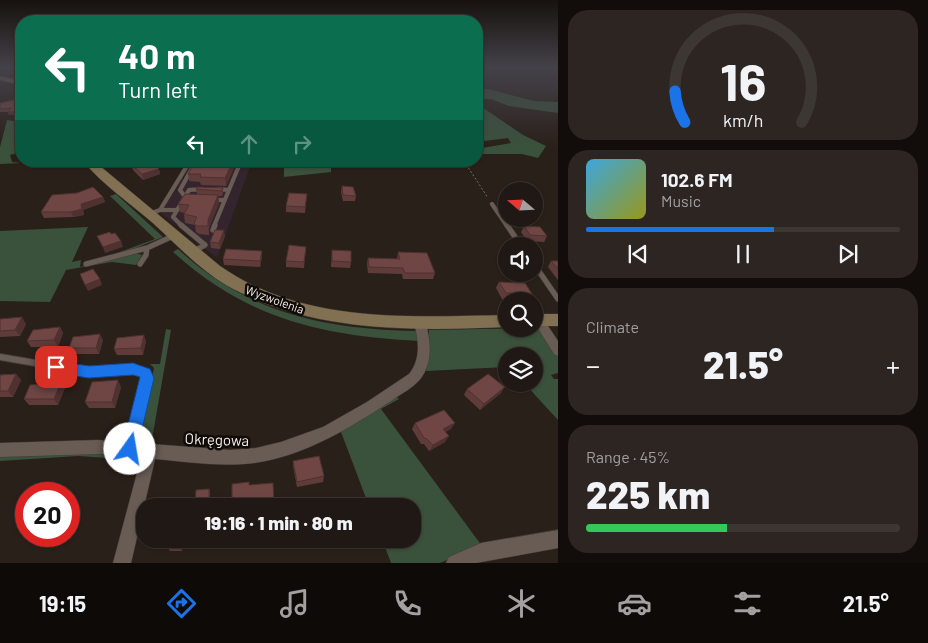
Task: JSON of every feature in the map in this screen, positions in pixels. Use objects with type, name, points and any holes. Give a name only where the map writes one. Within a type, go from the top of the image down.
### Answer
[{"type":"street","name":"Wyzwolenia","points":[[96,167],[154,212],[173,235],[192,252],[236,283],[285,304],[317,313],[352,319],[420,322],[498,321]]},
{"type":"street","points":[[543,320],[558,320]]},
{"type":"street","name":"Okręgowa","points":[[0,450],[63,447],[130,449],[223,458],[248,457],[297,446],[340,426],[392,393],[419,372],[424,350],[420,322]]},
{"type":"street","points":[[543,330],[558,351]]},
{"type":"street","points":[[122,563],[150,451]]},
{"type":"street","points":[[455,563],[481,552],[558,539]]},
{"type":"lane","points":[[154,212],[186,167]]},
{"type":"lane","points":[[184,198],[180,190],[193,167]]},
{"type":"lane","points":[[213,230],[238,167]]},
{"type":"lane","points":[[192,252],[205,245],[173,219],[184,198],[192,188],[229,190]]},
{"type":"lane","points":[[184,198],[193,198]]},
{"type":"lane","points":[[209,199],[225,200]]},
{"type":"lane","points":[[492,204],[515,237]]},
{"type":"lane","points":[[154,212],[177,210]]},
{"type":"lane","points":[[86,264],[147,248],[173,235]]},
{"type":"lane","points":[[140,264],[146,255],[147,248]]},
{"type":"lane","points":[[543,277],[558,299]]},
{"type":"lane","points":[[0,357],[82,371],[133,369],[145,373],[147,378],[130,449]]},
{"type":"path","points":[[468,167],[492,204]]},
{"type":"shaded area","points":[[189,167],[250,167],[217,258],[161,213]]},
{"type":"green space","points":[[483,94],[508,94],[534,101],[558,102],[558,113],[509,106],[491,99],[483,99]]},
{"type":"green space","points":[[483,108],[523,135],[546,146],[538,158],[522,154],[483,154],[483,148],[511,143],[508,138],[483,141]]},
{"type":"green space","points":[[7,120],[15,121],[15,154],[10,155],[12,162],[15,163],[0,164],[0,147]]},
{"type":"green space","points":[[284,167],[331,167],[331,172],[284,177]]},
{"type":"green space","points":[[116,194],[163,237],[116,256],[109,256],[155,239],[110,196]]},
{"type":"green space","points":[[88,227],[72,262],[81,260],[80,267],[136,253],[142,255],[136,265],[112,262],[66,270],[50,302],[0,301],[0,231]]},
{"type":"green space","points":[[178,249],[204,271],[231,289],[259,303],[318,321],[382,330],[416,331],[419,341],[350,334],[287,320],[229,293],[201,275],[173,252]]},
{"type":"green space","points":[[166,329],[171,330],[151,445],[143,445],[139,439],[154,368],[150,364],[160,364]]},
{"type":"green space","points":[[498,329],[498,337],[543,337],[543,334],[558,356],[558,373],[551,375],[554,379],[558,379],[558,420],[532,392],[543,392],[543,347],[498,347],[498,367],[426,371],[429,355],[429,330]]},
{"type":"green space","points":[[396,396],[399,399],[381,409],[482,546],[440,563],[391,563],[385,548],[421,548],[421,498],[366,498],[341,432]]},
{"type":"green space","points":[[71,453],[122,455],[123,459],[78,456],[0,461],[0,456]]},
{"type":"building","points":[[15,99],[15,111],[8,112],[12,108],[0,109],[0,103]]},
{"type":"building","points":[[134,167],[157,167],[159,169],[142,174]]},
{"type":"building","points":[[192,167],[230,167],[225,178],[200,177],[201,174],[188,174]]},
{"type":"building","points":[[342,186],[353,187],[356,196],[343,195]]},
{"type":"building","points":[[93,187],[103,197],[81,204],[82,209],[71,212],[41,212],[52,195],[77,193]]},
{"type":"building","points":[[197,187],[223,188],[222,191],[196,189]]},
{"type":"building","points":[[289,193],[307,194],[305,207],[286,206]]},
{"type":"building","points":[[185,194],[218,195],[208,220],[208,226],[197,226],[194,223],[197,217],[184,214],[189,205],[178,204]]},
{"type":"building","points":[[525,228],[541,228],[547,236],[530,235]]},
{"type":"building","points":[[215,230],[224,230],[219,243],[210,242]]},
{"type":"building","points":[[110,232],[111,234],[115,233],[121,241],[103,247],[97,236]]},
{"type":"building","points":[[289,245],[306,247],[304,262],[286,261]]},
{"type":"building","points":[[226,249],[262,251],[260,261],[223,259]]},
{"type":"building","points":[[332,250],[351,251],[351,262],[332,261]]},
{"type":"building","points":[[398,252],[427,253],[435,273],[405,273],[403,268],[369,267],[368,258],[400,259]]},
{"type":"building","points":[[551,261],[558,261],[558,269]]},
{"type":"building","points":[[93,269],[100,279],[85,285],[80,274]]},
{"type":"building","points":[[499,282],[525,283],[531,292],[505,292]]},
{"type":"building","points":[[22,317],[15,330],[0,331],[0,319]]},
{"type":"building","points":[[60,327],[54,340],[27,341],[33,330]]},
{"type":"building","points":[[100,334],[96,348],[69,348],[73,337]]},
{"type":"building","points":[[144,335],[141,348],[114,349],[117,338]]},
{"type":"building","points":[[16,374],[8,391],[0,391],[0,375]]},
{"type":"building","points":[[488,374],[498,382],[499,392],[484,404],[467,389]]},
{"type":"building","points":[[118,380],[112,402],[85,402],[92,382]]},
{"type":"building","points":[[61,382],[54,399],[24,399],[30,385]]},
{"type":"building","points":[[444,410],[455,423],[443,429],[449,436],[433,445],[424,438],[415,423]]},
{"type":"building","points":[[319,456],[324,476],[297,482],[293,461]]},
{"type":"building","points":[[249,482],[249,485],[273,483],[274,498],[232,498],[232,484]]},
{"type":"building","points":[[209,489],[209,498],[195,498],[196,490]]},
{"type":"route","points":[[56,367],[89,372],[133,369],[145,373],[147,378],[130,449]]}]
